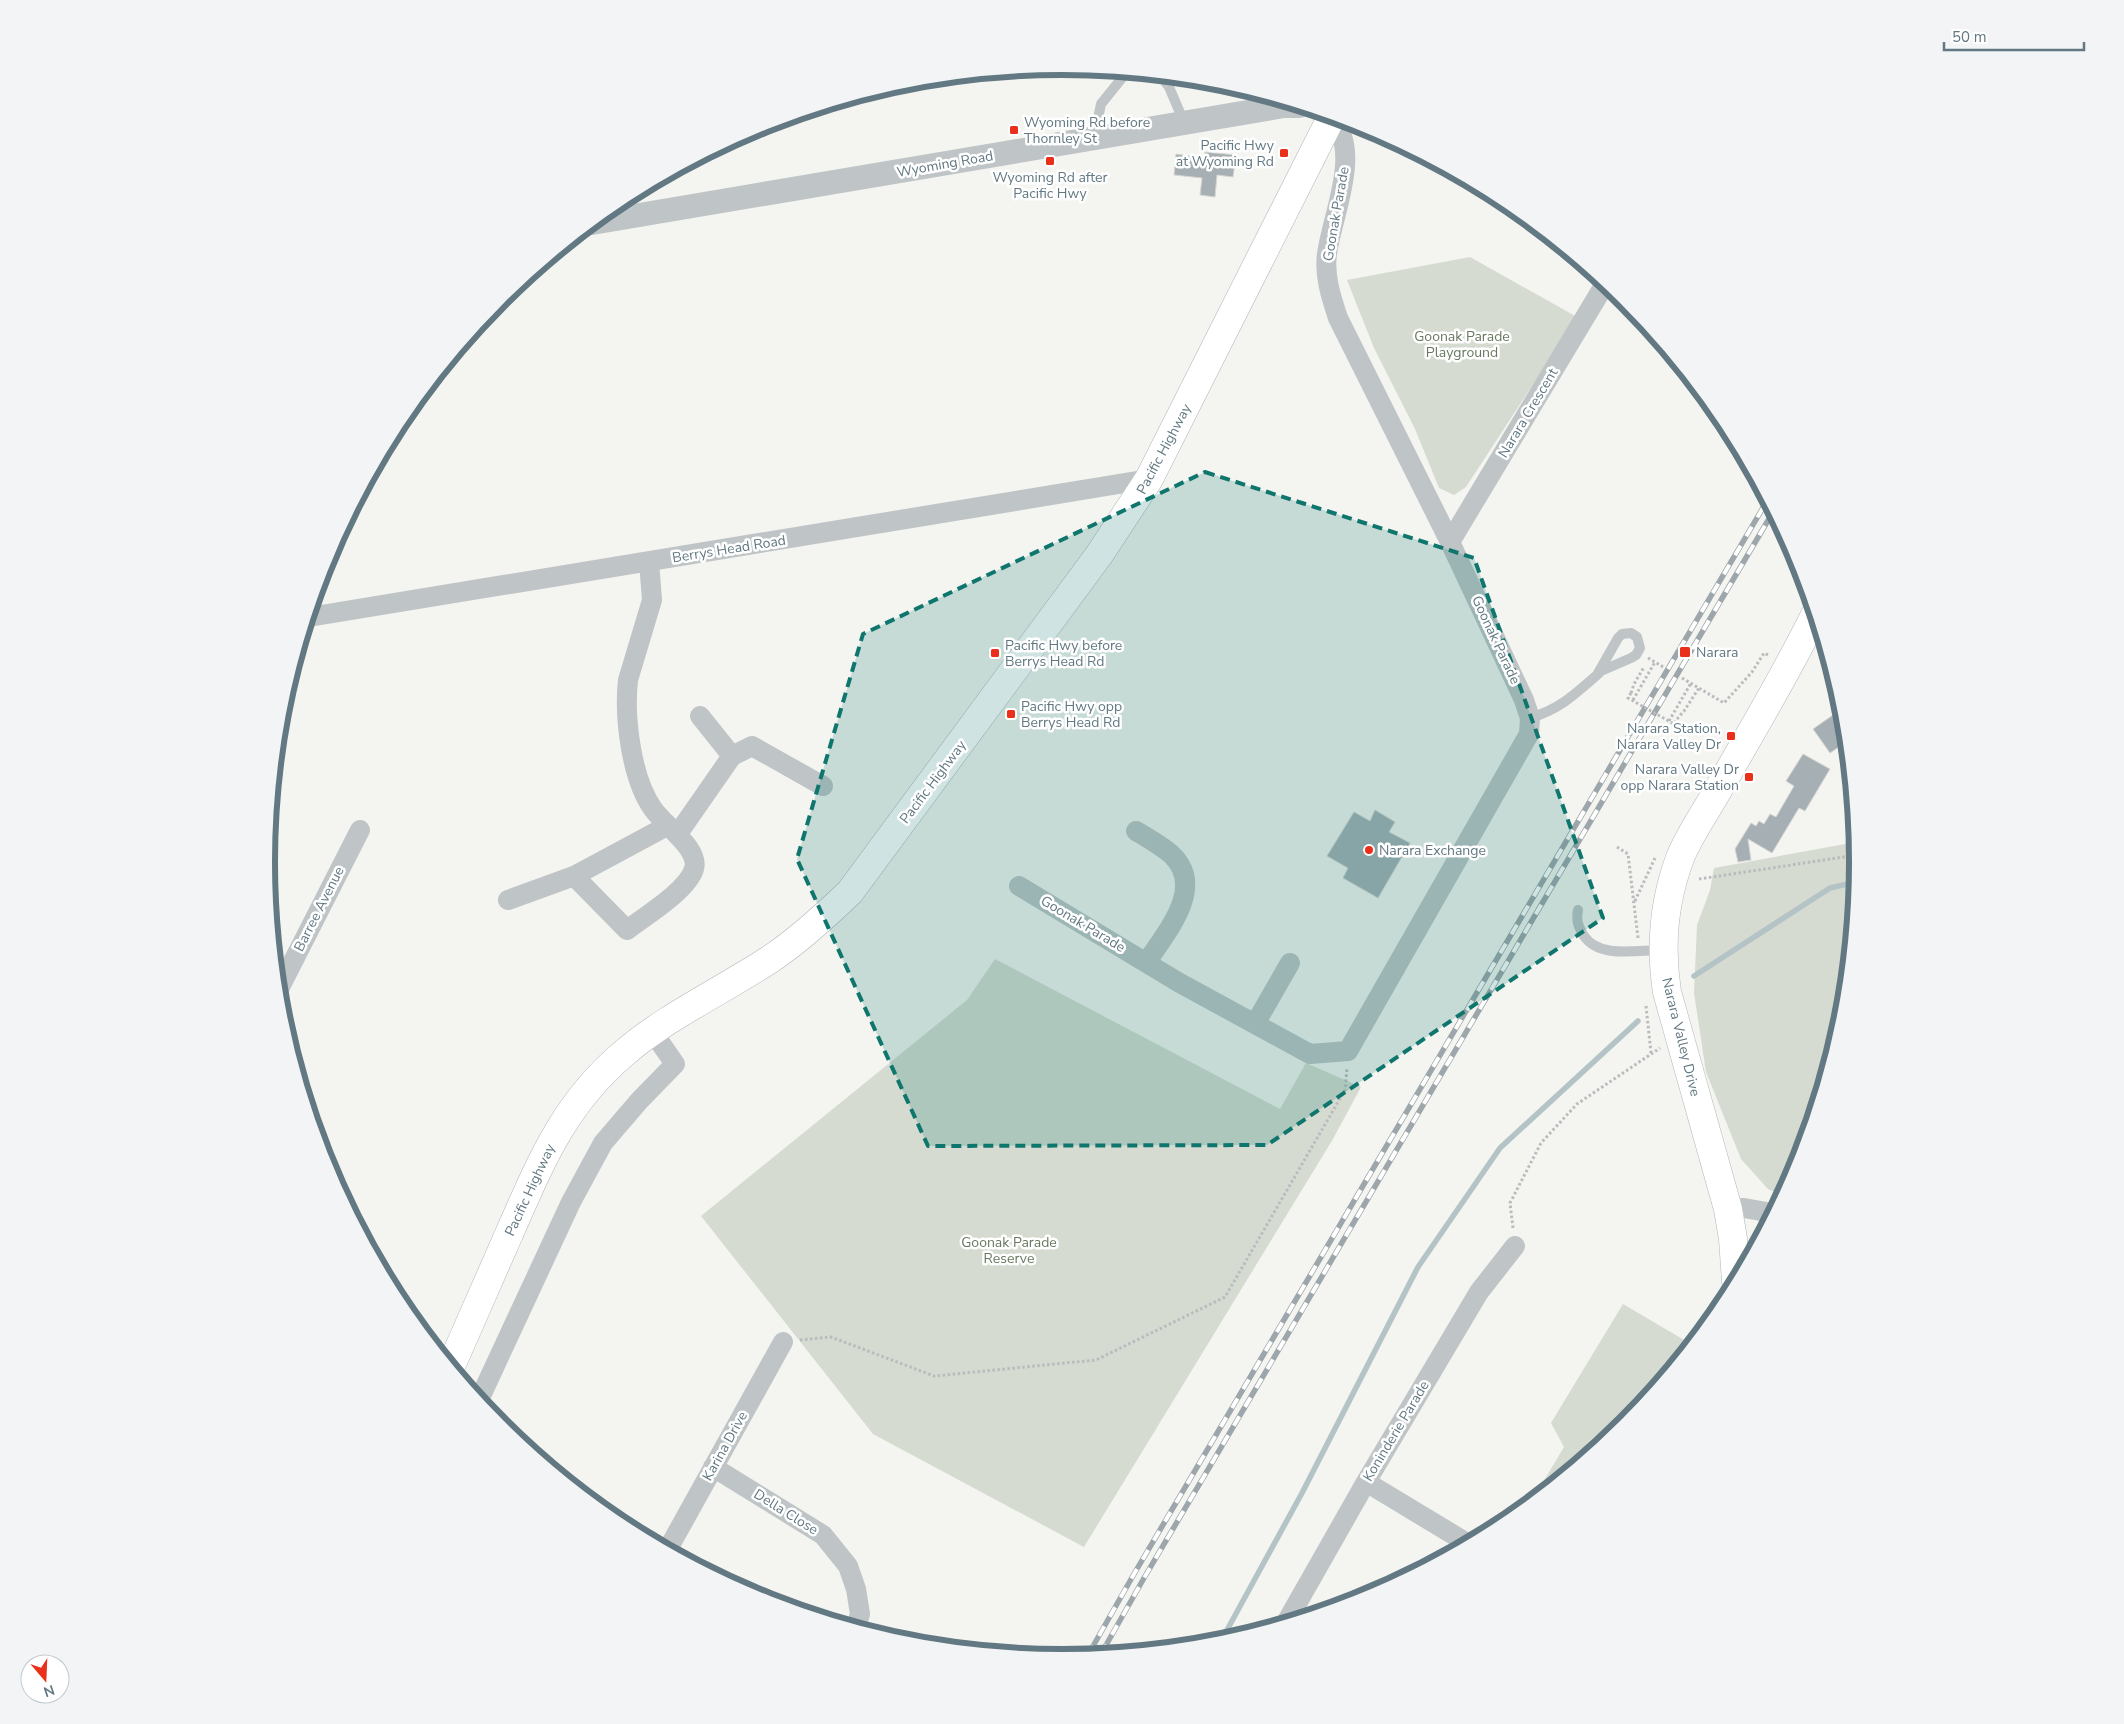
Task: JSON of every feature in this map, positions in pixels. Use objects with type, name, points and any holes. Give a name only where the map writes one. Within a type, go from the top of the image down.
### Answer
[{"type":"main road","name":"Pacific Highway","points":[[453,1360],[545,1152],[583,1094],[623,1054],[652,1032],[681,1012],[769,960],[812,927],[850,892],[1088,571],[1150,479],[1325,121]]},
{"type":"main road","name":"Narara Valley Drive","points":[[1735,1270],[1728,1209],[1678,1038],[1667,992],[1663,950],[1664,931],[1670,892],[1681,856],[1813,629]]},
{"type":"street","name":"Wyoming Road","points":[[608,220],[1184,122],[1261,103]]},
{"type":"street","name":"Goonak Parade","points":[[1337,125],[1345,140],[1346,154],[1342,186],[1327,254],[1326,271],[1332,300],[1338,318],[1450,542],[1520,691],[1530,718]]},
{"type":"street","name":"Narara Crescent","points":[[1450,542],[1602,291]]},
{"type":"street","name":"Berrys Head Road","points":[[315,616],[1150,479]]},
{"type":"street","points":[[574,876],[627,930],[679,890],[691,877],[695,862],[691,850],[652,808],[640,780],[632,747],[627,710],[628,680],[652,600],[650,562]]},
{"type":"street","points":[[700,716],[732,756]]},
{"type":"street","points":[[1348,1051],[1525,742],[1529,734],[1530,718]]},
{"type":"street","points":[[508,900],[574,876],[672,831],[732,756],[752,746],[823,786]]},
{"type":"street","name":"Barree Avenue","points":[[284,979],[360,830]]},
{"type":"street","points":[[1136,830],[1171,854],[1179,864],[1186,883],[1183,903],[1147,962]]},
{"type":"street","name":"Goonak Parade","points":[[1019,886],[1178,982],[1310,1054],[1348,1051]]},
{"type":"street","points":[[1255,1024],[1290,963]]},
{"type":"street","points":[[482,1393],[571,1202],[603,1143],[638,1101],[675,1064],[652,1032]]},
{"type":"street","points":[[1728,1209],[1744,1208],[1767,1212]]},
{"type":"street","name":"Koninderie Parade","points":[[1291,1614],[1366,1482],[1479,1292],[1515,1246]]},
{"type":"street","name":"Karina Drive","points":[[670,1545],[783,1342]]},
{"type":"street","name":"Della Close","points":[[713,1467],[823,1535],[848,1566],[856,1588],[860,1614],[858,1622]]},
{"type":"street","points":[[1366,1482],[1462,1540]]},
{"type":"lane","points":[[1094,138],[1101,104],[1122,78]]},
{"type":"lane","points":[[1165,82],[1184,122]]},
{"type":"lane","points":[[1530,718],[1559,707],[1607,667],[1636,655],[1640,648],[1637,637],[1634,634],[1626,633],[1618,638],[1597,675]]},
{"type":"lane","points":[[1578,910],[1577,921],[1580,931],[1591,944],[1599,949],[1618,951],[1663,950]]},
{"type":"path","points":[[1682,678],[1724,703],[1752,672],[1764,653],[1768,655]]},
{"type":"path","points":[[1649,658],[1628,698],[1674,724],[1699,688]]},
{"type":"path","points":[[1633,700],[1655,662]]},
{"type":"path","points":[[1669,721],[1692,683]]},
{"type":"path","points":[[1699,879],[1849,856]]},
{"type":"path","points":[[1515,1246],[1510,1203],[1541,1143],[1577,1104],[1651,1053],[1678,1038]]},
{"type":"path","points":[[783,1342],[831,1337],[934,1376],[1087,1361],[1096,1360],[1225,1297],[1345,1090],[1348,1051]]},
{"type":"highlighted area","points":[[1205,472],[1474,558],[1603,918],[1267,1145],[928,1146],[797,859],[863,634]]},
{"type":"green space","name":"Goonak Parade Playground","points":[[1470,257],[1577,317],[1466,487],[1454,495],[1439,488],[1415,429],[1374,348],[1347,280]]},
{"type":"green space","points":[[1848,843],[1847,913],[1842,965],[1834,1016],[1822,1066],[1807,1115],[1776,1192],[1768,1189],[1741,1159],[1706,1072],[1694,993],[1697,925],[1710,890],[1714,868]]},
{"type":"green space","name":"Goonak Parade Reserve","points":[[995,959],[1280,1109],[1306,1063],[1361,1087],[1333,1139],[1084,1547],[873,1434],[701,1216],[967,1000]]},
{"type":"green space","points":[[1623,1304],[1686,1341],[1654,1381],[1618,1418],[1581,1454],[1541,1486],[1564,1447],[1551,1423]]},
{"type":"building","points":[[1205,152],[1236,155],[1233,177],[1217,175],[1215,197],[1200,195],[1202,178],[1174,175],[1176,154],[1204,158]]},
{"type":"building","points":[[1835,714],[1840,746],[1830,753],[1813,729]]},
{"type":"building","points":[[1803,754],[1830,769],[1805,811],[1799,808],[1772,853],[1748,839],[1751,860],[1738,862],[1735,849],[1751,823],[1756,826],[1759,821],[1764,824],[1770,814],[1776,817],[1794,786],[1786,781]]},
{"type":"building","name":"Narara Exchange","points":[[1375,810],[1395,822],[1389,832],[1410,843],[1378,898],[1343,878],[1348,868],[1327,856],[1354,812],[1370,821]]},
{"type":"waterway","points":[[1694,976],[1830,888],[1848,884]]},
{"type":"waterway","points":[[1226,1632],[1302,1493],[1418,1267],[1500,1148],[1638,1021]]},
{"type":"railway","points":[[1092,1648],[1764,506]]},
{"type":"railway","points":[[1105,1647],[1770,518]]},
{"type":"place","name":"Wyoming Rd before Thornley St","points":[[1014,130]]},
{"type":"place","name":"Pacific Hwy at Wyoming Rd","points":[[1284,153]]},
{"type":"place","name":"Wyoming Rd after Pacific Hwy","points":[[1050,161]]},
{"type":"place","name":"Narara","points":[[1685,652]]},
{"type":"place","name":"Pacific Hwy before Berrys Head Rd","points":[[995,653]]},
{"type":"place","name":"Pacific Hwy opp Berrys Head Rd","points":[[1011,714]]},
{"type":"place","name":"Narara Station, Narara Valley Dr","points":[[1731,736]]},
{"type":"place","name":"Narara Valley Dr opp Narara Station","points":[[1749,777]]},
{"type":"place","name":"Narara Exchange","points":[[1369,850]]}]
